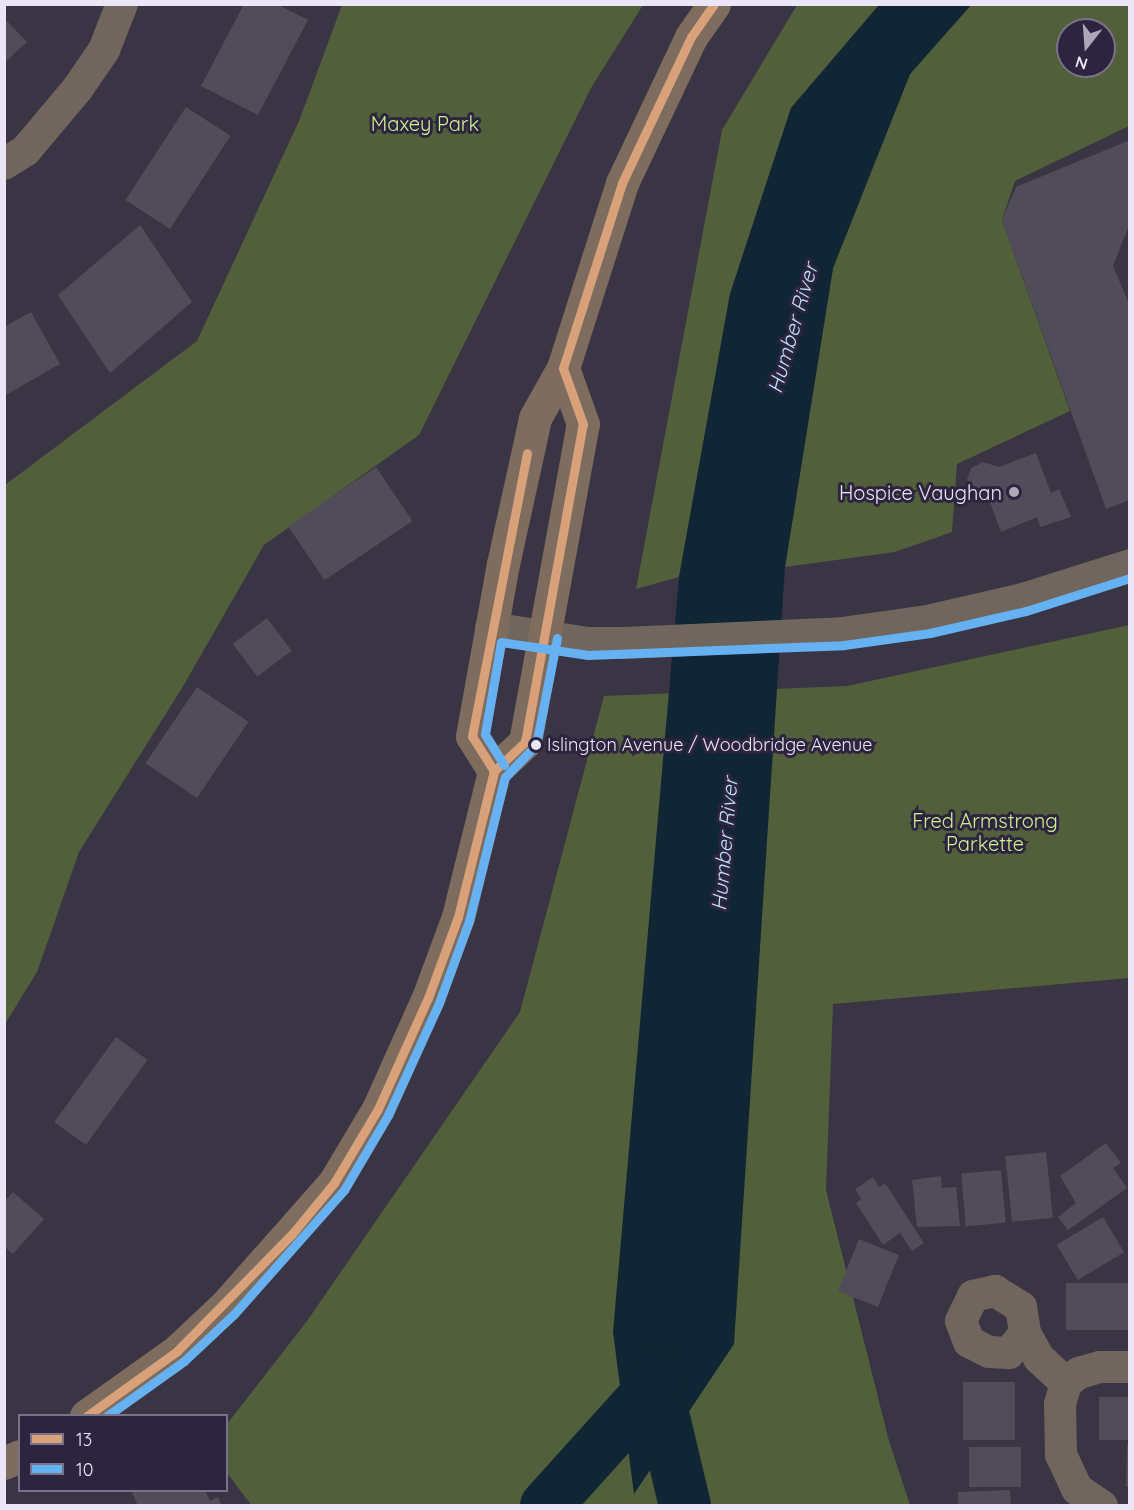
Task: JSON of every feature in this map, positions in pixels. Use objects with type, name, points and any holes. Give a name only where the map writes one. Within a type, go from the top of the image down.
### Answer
[{"type":"main road","points":[[494,771],[472,736],[491,628],[535,418],[562,368],[622,183],[691,37],[714,4]]},
{"type":"main road","points":[[89,1414],[177,1351],[225,1306],[334,1183],[378,1109],[428,998],[458,917],[494,771],[525,742],[583,424],[562,368]]},
{"type":"main road","points":[[4,1463],[18,1457]]},
{"type":"street","points":[[4,164],[26,150],[78,88],[104,50],[122,4]]},
{"type":"street","points":[[491,628],[545,636],[625,643],[842,633],[927,621],[1013,601],[1130,565]]},
{"type":"street","points":[[1025,1333],[1039,1358],[1066,1383]]},
{"type":"street","points":[[1078,1500],[1061,1455],[1060,1404],[1066,1383],[1079,1373],[1100,1367],[1130,1367]]},
{"type":"green space","name":"Maxey Park","points":[[342,5],[643,5],[591,88],[419,435],[264,545],[182,688],[79,852],[37,972],[5,1024],[5,485],[197,341],[299,121]]},
{"type":"green space","points":[[797,5],[879,5],[791,108],[730,294],[679,577],[636,589],[722,130]]},
{"type":"green space","points":[[971,5],[1129,5],[1129,126],[1015,181],[1002,220],[1070,411],[957,464],[952,532],[895,552],[785,567],[833,268],[910,74]]},
{"type":"green space","name":"Fred Armstrong Parkette","points":[[1129,625],[1129,978],[833,1004],[826,1190],[889,1441],[910,1505],[252,1506],[228,1474],[228,1423],[307,1321],[520,1012],[604,696],[847,686]]},
{"type":"water","points":[[879,5],[971,5],[910,74],[833,268],[785,567],[734,1344],[634,1494],[613,1332],[679,577],[730,294],[791,108]]},
{"type":"building","points":[[244,4],[277,4],[308,20],[258,115],[201,86]]},
{"type":"building","points":[[4,18],[27,42],[4,63]]},
{"type":"building","points":[[186,107],[230,136],[170,229],[126,200]]},
{"type":"building","points":[[1130,140],[1130,223],[1113,266],[1130,306],[1130,500],[1106,509],[1002,220],[1016,187]]},
{"type":"building","points":[[140,225],[192,302],[110,373],[58,295]]},
{"type":"building","points":[[31,312],[60,364],[4,396],[4,327]]},
{"type":"building","name":"Hospice Vaughan","points":[[1036,453],[1051,493],[1059,489],[1071,517],[1040,527],[1037,517],[1001,532],[987,494],[974,491],[967,480],[971,468],[983,462],[999,467]]},
{"type":"building","points":[[376,467],[412,521],[324,580],[288,526]]},
{"type":"building","points":[[267,618],[292,651],[257,677],[233,644]]},
{"type":"building","points":[[197,687],[248,722],[197,798],[146,763]]},
{"type":"building","points":[[116,1037],[148,1060],[86,1145],[54,1122]]},
{"type":"building","points":[[1106,1143],[1121,1163],[1113,1168],[1127,1188],[1068,1230],[1058,1217],[1076,1203],[1060,1176]]},
{"type":"building","points":[[1046,1152],[1053,1218],[1012,1222],[1005,1156]]},
{"type":"building","points":[[1001,1170],[1006,1223],[966,1226],[961,1173]]},
{"type":"building","points":[[941,1176],[942,1188],[956,1187],[960,1226],[917,1227],[912,1180]]},
{"type":"building","points":[[873,1177],[879,1187],[885,1183],[924,1243],[912,1251],[900,1233],[883,1245],[856,1203],[861,1199],[855,1189]]},
{"type":"building","points":[[13,1192],[44,1219],[13,1254],[4,1246],[4,1202]]},
{"type":"building","points":[[1103,1217],[1124,1252],[1078,1280],[1057,1245]]},
{"type":"building","points":[[859,1239],[899,1255],[878,1307],[838,1291]]},
{"type":"building","points":[[1066,1283],[1129,1283],[1129,1330],[1066,1330]]},
{"type":"building","points":[[963,1382],[1015,1382],[1015,1440],[963,1440]]},
{"type":"building","points":[[1099,1397],[1130,1397],[1130,1440],[1099,1440]]},
{"type":"building","points":[[1127,1445],[1130,1445],[1130,1487],[1126,1487]]},
{"type":"building","points":[[969,1447],[1021,1447],[1021,1487],[969,1487]]},
{"type":"building","points":[[1010,1490],[1011,1506],[958,1506],[958,1492]]},
{"type":"building","points":[[132,1492],[206,1492],[210,1501],[218,1497],[222,1506],[138,1506]]},
{"type":"waterway","name":"Humber River","points":[[658,1370],[656,1384],[685,1506]]},
{"type":"waterway","points":[[546,1506],[656,1384]]},
{"type":"transit line","name":"13","points":[[90,1414],[177,1351],[292,1234],[334,1183],[378,1109],[428,998],[458,917],[494,771],[525,742],[583,424],[563,368],[622,183],[691,37],[714,4]]},
{"type":"transit line","name":"13","points":[[484,812],[494,771],[472,736],[527,453]]},
{"type":"transit line","name":"10","points":[[504,765],[485,734],[501,642],[588,655],[844,645],[930,633],[1026,611],[1130,578]]},
{"type":"transit line","name":"10","points":[[110,1414],[184,1361],[234,1314],[344,1190],[388,1115],[439,1003],[469,921],[505,777],[536,745],[557,638]]},
{"type":"place","name":"Hospice Vaughan","points":[[1014,492]]},
{"type":"place","name":"Islington Avenue / Woodbridge Avenue","points":[[536,745]]}]
